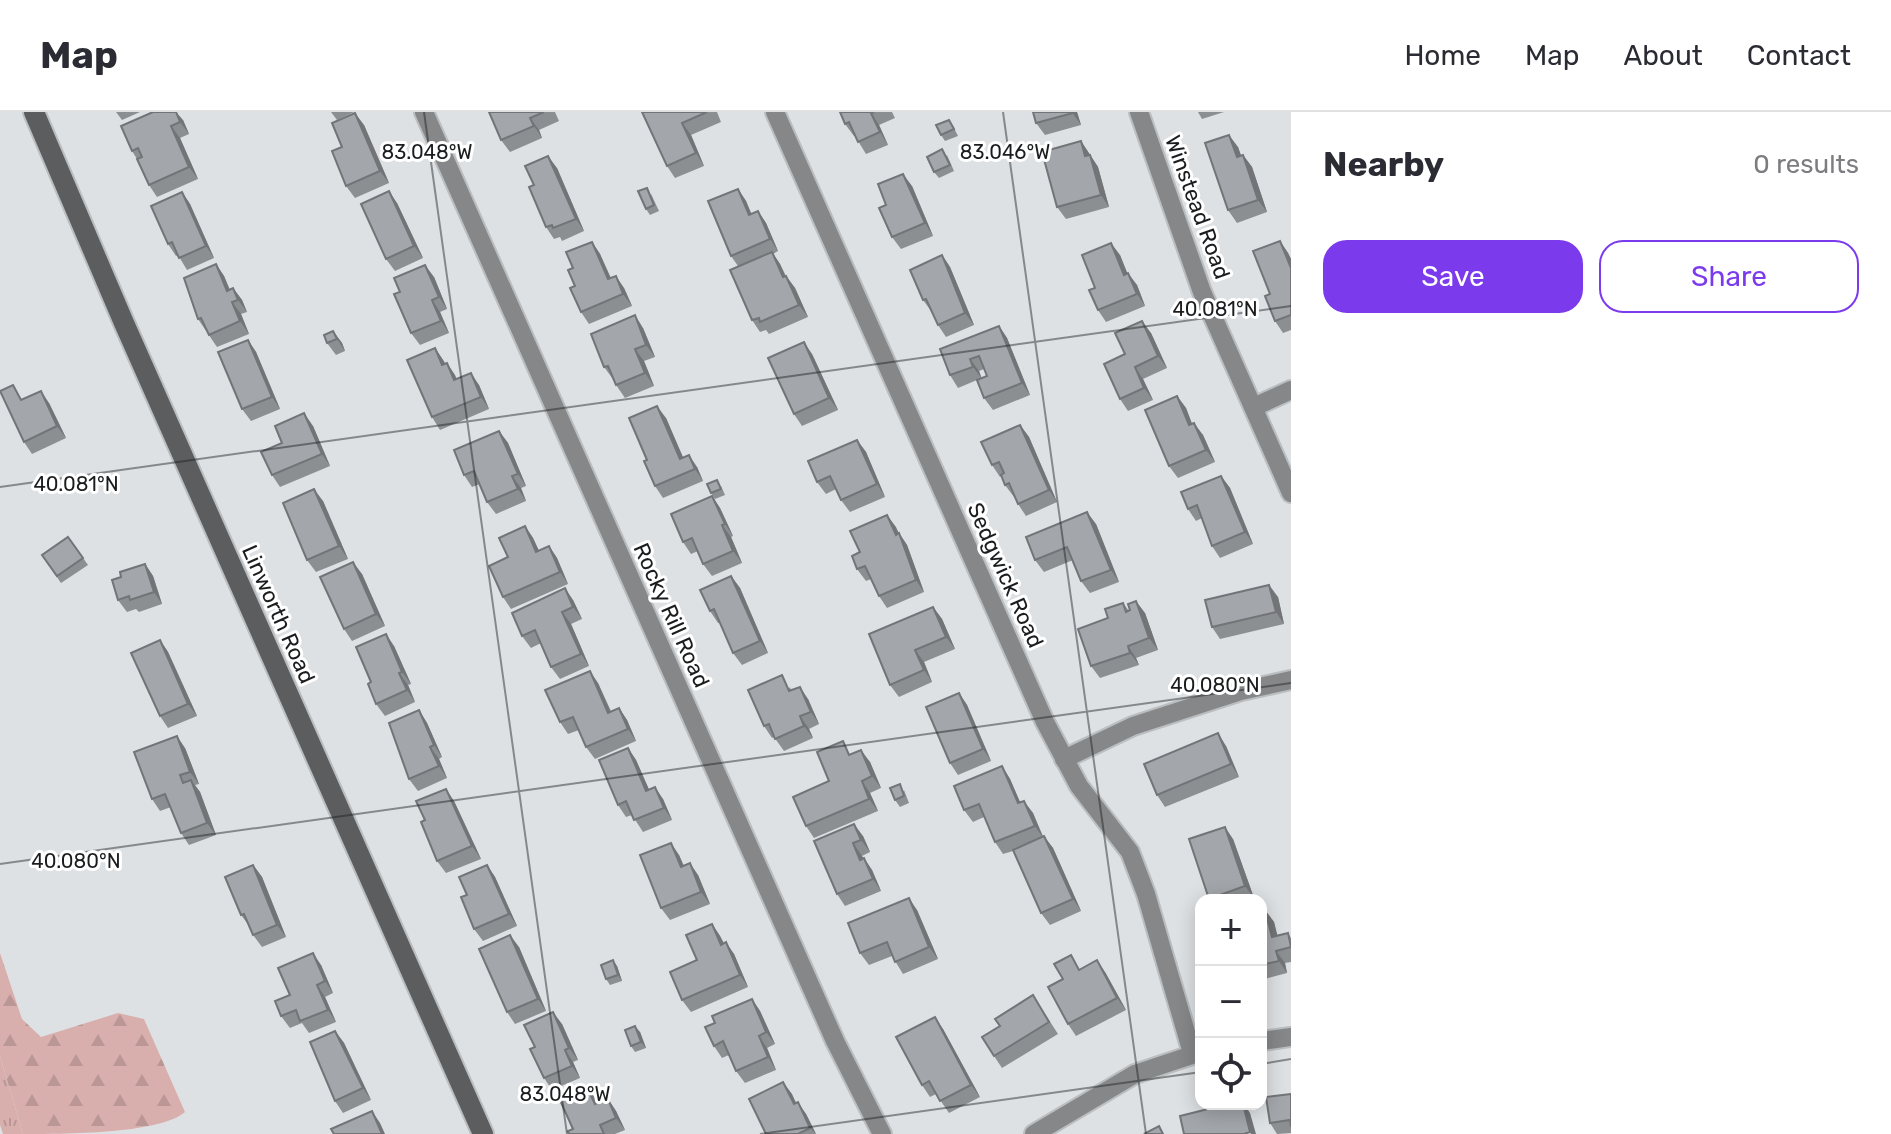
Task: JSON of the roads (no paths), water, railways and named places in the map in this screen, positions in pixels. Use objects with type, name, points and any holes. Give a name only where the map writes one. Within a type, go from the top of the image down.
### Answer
[{"type":"main road","name":"Linworth Road","points":[[34,112],[130,337],[483,1134]]},
{"type":"street","name":"Rocky Rill Road","points":[[424,112],[835,1041],[882,1134]]},
{"type":"street","name":"Sedgwick Road","points":[[775,112],[1045,722],[1079,786],[1130,852],[1195,1046]]},
{"type":"street","name":"Winstead Road","points":[[1139,112],[1202,292],[1291,493]]},
{"type":"street","points":[[1254,407],[1291,390]]},
{"type":"street","points":[[1064,759],[1133,726],[1241,691],[1291,680]]},
{"type":"street","points":[[1267,1040],[1291,1037]]},
{"type":"street","points":[[1034,1134],[1135,1074],[1195,1053]]}]
